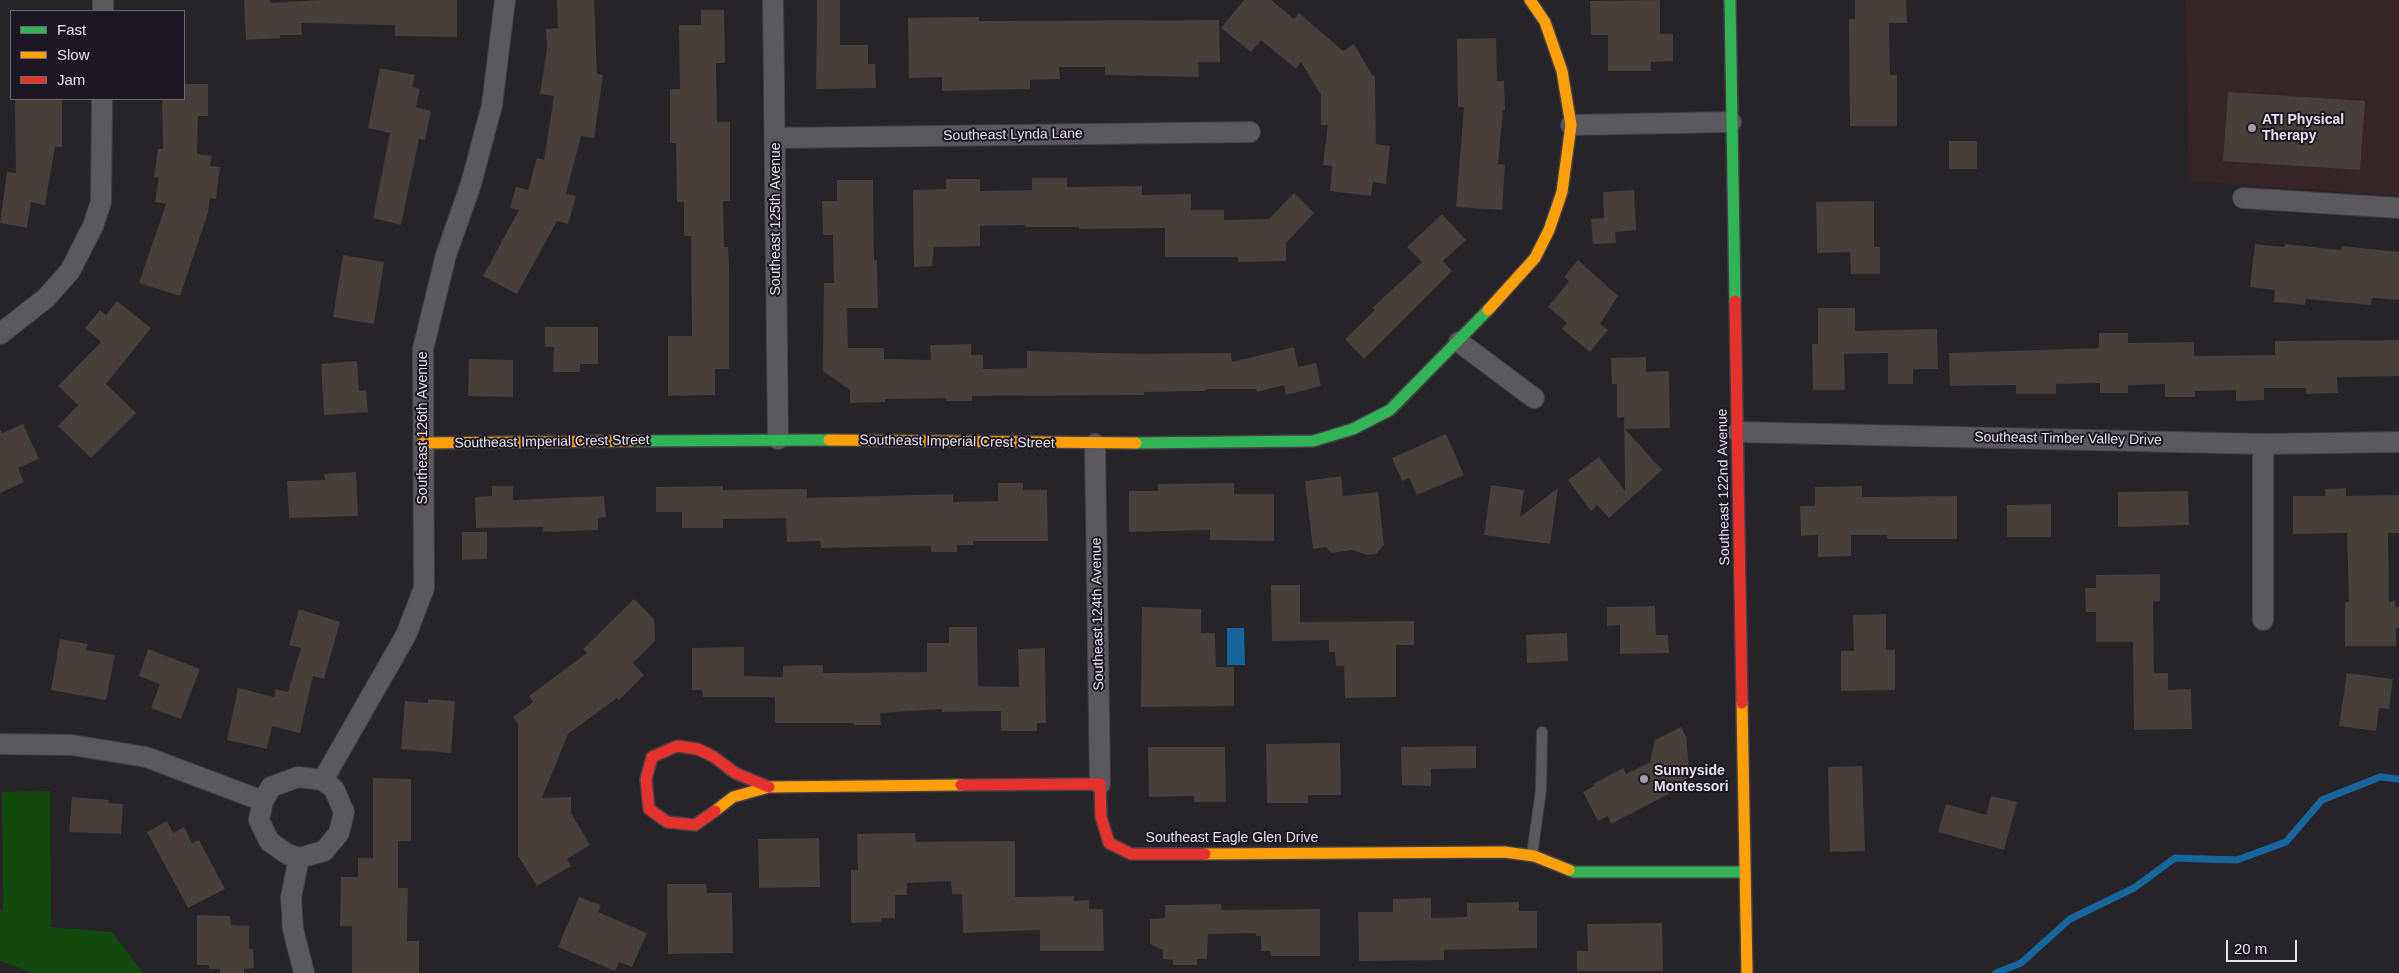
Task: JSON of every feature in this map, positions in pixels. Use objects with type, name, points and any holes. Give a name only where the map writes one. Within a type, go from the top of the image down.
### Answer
[{"type":"street","name":"Southeast 126th Avenue","points":[[323,780],[406,635],[424,588],[423,349],[446,255],[471,184],[492,105],[505,0]]},
{"type":"street","name":"Southeast 125th Avenue","points":[[773,0],[778,439]]},
{"type":"street","name":"Southeast Imperial Crest Street","points":[[422,443],[778,439],[1095,444],[1313,441],[1353,429],[1390,410],[1459,342],[1535,258],[1549,230],[1562,192],[1571,125],[1562,71],[1546,22],[1530,0]]},
{"type":"street","name":"Southeast 122nd Avenue","points":[[1730,0],[1747,973]]},
{"type":"street","points":[[0,334],[46,298],[70,270],[93,226],[101,202],[102,100]]},
{"type":"street","points":[[1571,125],[1731,122]]},
{"type":"street","name":"Southeast Lynda Lane","points":[[776,138],[1250,132]]},
{"type":"street","points":[[2243,198],[2399,208]]},
{"type":"street","points":[[1459,342],[1534,398]]},
{"type":"street","name":"Southeast Timber Valley Drive","points":[[1738,432],[2263,444],[2399,442]]},
{"type":"street","name":"Southeast 124th Avenue","points":[[1095,444],[1100,784]]},
{"type":"street","points":[[2263,444],[2263,620]]},
{"type":"street","points":[[0,744],[72,745],[146,757],[264,801]]},
{"type":"street","points":[[770,788],[735,773],[714,757],[698,749],[676,746],[652,757],[646,779],[649,810],[667,822],[695,825],[733,797],[770,788],[1100,784]]},
{"type":"street","points":[[298,777],[323,780],[334,789],[344,812],[339,833],[324,851],[300,858],[286,854],[269,841],[259,820],[264,801],[271,787],[298,777]]},
{"type":"street","name":"Southeast Eagle Glen Drive","points":[[1100,784],[1101,818],[1109,843],[1131,854],[1504,852],[1532,856],[1574,872],[1745,872]]},
{"type":"street","points":[[300,858],[291,897],[293,929],[304,973]]},
{"type":"lane","points":[[1532,856],[1541,790],[1542,732]]},
{"type":"shaded area","points":[[2185,0],[2399,0],[2399,196],[2189,181]]},
{"type":"green space","points":[[50,791],[51,927],[112,932],[143,973],[33,973],[0,961],[0,910],[3,909],[2,792]]},
{"type":"water","points":[[1227,628],[1244,628],[1245,665],[1227,665]]},
{"type":"building","points":[[244,0],[270,0],[271,3],[319,0],[457,0],[457,37],[395,36],[395,25],[301,23],[302,35],[280,35],[280,38],[246,40]]},
{"type":"building","points":[[557,0],[594,0],[597,74],[603,75],[594,138],[581,136],[566,194],[576,196],[568,224],[557,221],[517,294],[483,276],[519,210],[510,208],[516,187],[528,190],[537,158],[544,160],[554,96],[540,94],[547,48],[546,29],[558,28]]},
{"type":"building","points":[[817,0],[840,0],[840,45],[868,45],[868,64],[875,64],[876,88],[816,89]]},
{"type":"building","points":[[1244,0],[1271,0],[1294,19],[1299,13],[1343,51],[1354,44],[1372,75],[1375,76],[1376,144],[1390,146],[1386,184],[1373,182],[1371,196],[1330,191],[1332,166],[1323,165],[1328,125],[1321,125],[1321,95],[1301,62],[1296,69],[1261,40],[1251,52],[1221,28]]},
{"type":"building","points":[[1660,0],[1660,34],[1673,34],[1673,61],[1651,62],[1651,71],[1608,71],[1608,35],[1591,35],[1590,1]]},
{"type":"building","points":[[1855,0],[1906,0],[1907,23],[1889,23],[1890,75],[1897,75],[1897,126],[1850,126],[1849,19],[1855,19]]},
{"type":"building","points":[[701,10],[724,10],[725,63],[716,63],[717,122],[730,122],[730,201],[723,201],[724,247],[728,247],[729,267],[729,369],[715,369],[715,395],[668,396],[668,336],[692,336],[691,236],[684,236],[684,202],[677,202],[676,143],[670,143],[670,89],[680,89],[679,25],[701,25]]},
{"type":"building","points":[[979,17],[979,21],[1219,20],[1220,62],[1198,62],[1199,77],[1105,75],[1105,67],[1059,67],[1060,79],[1030,80],[1030,89],[942,91],[942,77],[909,78],[908,18]]},
{"type":"building","points":[[1496,38],[1497,81],[1504,81],[1505,110],[1503,110],[1498,164],[1505,165],[1502,210],[1456,207],[1464,107],[1458,107],[1457,39]]},
{"type":"building","points":[[380,68],[415,75],[412,87],[420,89],[416,107],[431,111],[425,140],[419,139],[401,225],[373,218],[390,133],[368,128]]},
{"type":"building","points":[[185,84],[208,84],[208,116],[198,116],[197,154],[212,156],[210,166],[220,167],[216,199],[210,198],[208,213],[180,296],[139,283],[166,204],[155,202],[159,177],[154,177],[158,149],[163,149],[162,100],[185,100]]},
{"type":"building","points":[[2228,92],[2365,101],[2360,170],[2223,161]]},
{"type":"building","points":[[15,100],[62,100],[62,147],[55,147],[45,205],[31,202],[27,228],[0,223],[7,172],[16,173]]},
{"type":"building","points":[[1949,141],[1977,141],[1977,169],[1949,169]]},
{"type":"building","points":[[1032,178],[1067,178],[1067,187],[1142,186],[1142,195],[1191,194],[1191,210],[1224,210],[1224,220],[1269,219],[1294,193],[1314,213],[1286,243],[1286,261],[1238,262],[1238,257],[1165,257],[1165,228],[1079,229],[1079,227],[1025,227],[1025,225],[980,226],[980,246],[934,247],[932,266],[914,267],[913,190],[946,189],[946,179],[980,179],[980,191],[1032,190]]},
{"type":"building","points":[[837,180],[873,180],[874,260],[877,260],[878,308],[847,308],[848,348],[884,348],[884,359],[931,360],[930,345],[971,344],[971,355],[983,355],[983,369],[1027,368],[1027,351],[1143,354],[1231,353],[1232,362],[1294,347],[1298,367],[1316,363],[1321,386],[1286,395],[1284,385],[1257,392],[1256,389],[1207,389],[1204,391],[1144,392],[1144,395],[972,396],[972,401],[946,401],[946,398],[885,399],[885,402],[850,403],[850,390],[823,371],[824,283],[834,283],[833,235],[823,235],[822,201],[837,201]]},
{"type":"building","points":[[1634,190],[1636,230],[1615,232],[1616,243],[1593,244],[1591,219],[1604,218],[1603,192]]},
{"type":"building","points":[[1874,201],[1874,247],[1880,247],[1880,274],[1851,274],[1850,252],[1817,253],[1816,202]]},
{"type":"building","points":[[1442,214],[1466,240],[1443,261],[1452,271],[1364,359],[1345,339],[1375,310],[1372,308],[1422,262],[1407,247]]},
{"type":"building","points":[[2255,244],[2284,247],[2285,244],[2341,250],[2342,246],[2399,252],[2399,300],[2372,298],[2371,305],[2306,299],[2305,305],[2274,302],[2275,290],[2250,287]]},
{"type":"building","points":[[343,255],[384,262],[374,324],[333,317]]},
{"type":"building","points":[[1578,260],[1618,296],[1600,324],[1608,330],[1590,352],[1562,329],[1567,323],[1548,307],[1569,281],[1564,277]]},
{"type":"building","points":[[117,301],[151,328],[106,384],[136,413],[91,458],[58,426],[78,405],[58,386],[101,342],[85,328],[100,310],[106,315]]},
{"type":"building","points":[[1818,308],[1855,308],[1855,331],[1937,329],[1938,369],[1913,369],[1913,384],[1888,384],[1888,353],[1844,354],[1845,390],[1813,390],[1812,344],[1818,344]]},
{"type":"building","points":[[545,327],[598,327],[598,364],[580,364],[580,372],[553,372],[554,347],[545,347]]},
{"type":"building","points":[[2099,333],[2128,333],[2128,343],[2194,342],[2194,356],[2275,355],[2275,341],[2399,340],[2399,376],[2337,377],[2338,393],[2306,394],[2306,388],[2264,388],[2264,400],[2236,401],[2236,390],[2195,391],[2195,397],[2165,397],[2165,384],[2128,385],[2128,393],[2100,393],[2100,383],[2056,384],[2056,394],[2016,394],[2016,385],[1950,386],[1949,353],[2099,348]]},
{"type":"building","points":[[1646,357],[1646,372],[1669,371],[1670,428],[1625,429],[1662,470],[1609,518],[1597,505],[1591,511],[1568,480],[1599,457],[1625,491],[1624,417],[1617,418],[1617,384],[1612,384],[1611,358]]},
{"type":"building","points":[[469,359],[513,360],[513,397],[468,396]]},
{"type":"building","points":[[357,361],[359,391],[366,390],[368,412],[324,415],[321,364]]},
{"type":"building","points":[[23,424],[39,459],[18,468],[24,482],[0,493],[0,429],[2,433]]},
{"type":"building","points":[[1446,434],[1464,475],[1417,495],[1409,478],[1402,481],[1392,458]]},
{"type":"building","points":[[356,472],[358,516],[289,518],[287,481],[325,480],[324,474]]},
{"type":"building","points":[[1341,476],[1343,496],[1378,492],[1384,545],[1376,554],[1367,555],[1352,550],[1331,553],[1326,547],[1313,549],[1305,481]]},
{"type":"building","points":[[998,483],[1023,483],[1023,490],[1047,490],[1048,541],[973,541],[974,545],[957,545],[957,552],[931,552],[931,546],[821,548],[820,541],[787,542],[786,518],[723,519],[723,528],[682,528],[682,512],[656,512],[656,487],[723,486],[723,490],[807,489],[807,498],[953,494],[953,502],[998,501]]},
{"type":"building","points":[[1234,483],[1234,494],[1274,494],[1274,541],[1210,540],[1210,530],[1129,532],[1129,491],[1158,491],[1158,484]]},
{"type":"building","points":[[1491,485],[1524,490],[1520,517],[1558,488],[1550,544],[1484,535]]},
{"type":"building","points":[[492,486],[513,486],[513,500],[604,496],[606,517],[598,518],[598,530],[543,532],[543,527],[476,528],[475,497],[492,496]]},
{"type":"building","points":[[1862,486],[1862,497],[1957,496],[1957,539],[1887,539],[1887,535],[1851,535],[1851,556],[1818,557],[1818,535],[1801,536],[1800,506],[1815,506],[1815,487]]},
{"type":"building","points":[[2346,488],[2346,496],[2399,495],[2399,533],[2388,533],[2389,602],[2395,601],[2395,607],[2399,607],[2399,628],[2396,628],[2396,646],[2345,646],[2345,602],[2349,602],[2347,533],[2293,534],[2293,496],[2325,496],[2325,489]]},
{"type":"building","points":[[2188,491],[2189,525],[2118,527],[2118,492]]},
{"type":"building","points":[[2051,504],[2051,537],[2007,537],[2007,505]]},
{"type":"building","points":[[462,532],[487,532],[487,559],[462,560]]},
{"type":"building","points":[[2160,574],[2160,601],[2153,601],[2154,673],[2168,673],[2168,690],[2191,689],[2192,729],[2134,730],[2133,642],[2096,642],[2096,612],[2086,612],[2085,588],[2096,588],[2096,575]]},
{"type":"building","points":[[1271,585],[1300,585],[1300,622],[1414,621],[1414,645],[1396,645],[1396,697],[1345,698],[1344,666],[1336,666],[1335,652],[1329,652],[1329,640],[1272,641]]},
{"type":"building","points":[[634,599],[654,619],[655,641],[633,663],[644,675],[619,700],[617,698],[568,734],[542,798],[571,797],[571,813],[590,845],[567,859],[571,866],[537,886],[518,856],[518,724],[513,717],[533,702],[529,696],[587,653],[583,649]]},
{"type":"building","points":[[1655,606],[1656,635],[1668,635],[1669,653],[1620,654],[1620,625],[1607,626],[1607,607]]},
{"type":"building","points":[[1142,607],[1201,609],[1201,633],[1215,633],[1216,667],[1234,667],[1234,706],[1141,707]]},
{"type":"building","points":[[299,609],[340,622],[324,679],[313,676],[300,733],[272,726],[267,749],[227,740],[238,688],[274,697],[276,689],[288,692],[301,648],[289,645]]},
{"type":"building","points":[[1886,614],[1886,650],[1895,650],[1895,690],[1841,691],[1841,651],[1854,651],[1853,615]]},
{"type":"building","points":[[949,627],[977,627],[978,686],[1019,687],[1018,649],[1045,648],[1046,723],[1037,723],[1037,731],[1001,731],[1001,711],[942,712],[942,709],[880,713],[881,725],[775,723],[775,697],[703,697],[702,690],[692,690],[692,648],[744,647],[744,676],[783,677],[783,666],[823,665],[823,673],[927,672],[927,643],[949,643]]},
{"type":"building","points":[[1567,633],[1568,661],[1527,663],[1526,635]]},
{"type":"building","points":[[60,639],[88,644],[86,650],[115,655],[106,700],[51,690]]},
{"type":"building","points":[[148,649],[200,669],[181,719],[151,708],[160,684],[139,676]]},
{"type":"building","points":[[2347,673],[2393,679],[2389,709],[2379,708],[2376,731],[2339,726]]},
{"type":"building","points":[[428,699],[455,701],[451,753],[401,749],[405,701],[428,703]]},
{"type":"building","name":"Sunnyside Montessori","points":[[1681,727],[1686,737],[1689,766],[1686,785],[1611,824],[1608,816],[1598,821],[1583,792],[1594,786],[1593,784],[1623,768],[1626,774],[1650,762],[1655,740]]},
{"type":"building","points":[[1340,743],[1341,795],[1308,795],[1308,803],[1267,803],[1266,744]]},
{"type":"building","points":[[1476,746],[1476,768],[1431,769],[1431,786],[1402,785],[1401,747]]},
{"type":"building","points":[[1148,747],[1225,747],[1226,802],[1194,802],[1194,796],[1149,797]]},
{"type":"building","points":[[1862,766],[1865,851],[1830,852],[1828,767]]},
{"type":"building","points":[[373,778],[411,779],[411,841],[398,841],[398,888],[408,888],[407,941],[419,941],[419,973],[352,973],[352,926],[340,926],[341,877],[358,877],[358,858],[373,858]]},
{"type":"building","points":[[1991,796],[2017,802],[2004,850],[1938,832],[1946,804],[1986,815]]},
{"type":"building","points":[[72,797],[109,800],[109,803],[123,804],[121,834],[69,832]]},
{"type":"building","points":[[167,821],[173,833],[184,827],[192,843],[199,840],[225,889],[188,908],[147,832]]},
{"type":"building","points":[[915,833],[916,842],[1015,841],[1015,897],[1074,896],[1074,901],[1089,900],[1089,909],[1103,909],[1104,951],[1040,951],[1040,930],[963,933],[962,894],[952,894],[951,881],[907,883],[907,895],[895,895],[895,918],[881,918],[881,922],[851,923],[851,870],[858,870],[857,834]]},
{"type":"building","points":[[819,838],[820,887],[759,888],[758,839]]},
{"type":"building","points":[[667,884],[706,884],[707,893],[732,893],[733,953],[668,954]]},
{"type":"building","points":[[579,897],[601,905],[598,912],[647,933],[632,967],[619,962],[615,971],[558,947]]},
{"type":"building","points":[[1431,898],[1431,918],[1467,917],[1467,903],[1519,902],[1519,911],[1537,911],[1537,948],[1444,950],[1444,960],[1359,961],[1358,912],[1393,912],[1393,899]]},
{"type":"building","points":[[1221,904],[1222,910],[1320,909],[1320,956],[1271,956],[1270,951],[1261,951],[1261,936],[1256,936],[1256,933],[1208,934],[1207,959],[1197,959],[1197,965],[1173,965],[1173,960],[1163,959],[1163,950],[1150,944],[1150,919],[1165,918],[1165,905]]},
{"type":"building","points":[[197,915],[230,916],[231,925],[249,926],[249,949],[253,949],[254,968],[244,969],[244,973],[220,973],[220,969],[209,969],[209,965],[197,965]]},
{"type":"building","points":[[1662,923],[1663,971],[1577,971],[1577,951],[1588,951],[1587,924]]},
{"type":"waterway","points":[[1996,973],[2021,963],[2070,919],[2134,888],[2175,858],[2237,860],[2286,842],[2322,800],[2380,777],[2399,779]]},
{"type":"traffic: fast","points":[[1730,0],[1735,301]]},
{"type":"traffic: fast","points":[[1136,443],[1313,441],[1353,429],[1390,410],[1488,310]]},
{"type":"traffic: fast","points":[[632,441],[829,440]]},
{"type":"traffic: fast","points":[[1569,870],[1574,872],[1745,872]]},
{"type":"traffic: slow","points":[[1488,310],[1535,258],[1549,230],[1562,192],[1571,125],[1562,71],[1545,22],[1530,0]]},
{"type":"traffic: slow","points":[[829,440],[1136,443]]},
{"type":"traffic: slow","points":[[422,443],[632,441]]},
{"type":"traffic: slow","points":[[1742,703],[1747,973]]},
{"type":"traffic: slow","points":[[715,811],[733,797],[769,787],[961,785]]},
{"type":"traffic: slow","points":[[1205,854],[1504,852],[1534,856],[1569,870]]},
{"type":"traffic: jam","points":[[1735,301],[1742,703]]},
{"type":"traffic: jam","points":[[715,811],[695,825],[667,822],[649,809],[646,779],[652,757],[677,746],[698,749],[714,757],[735,773],[769,787]]},
{"type":"traffic: jam","points":[[961,785],[1100,784],[1101,817],[1109,843],[1131,854],[1205,854]]},
{"type":"place","name":"ATI Physical Therapy","points":[[2252,128]]},
{"type":"place","name":"Sunnyside Montessori","points":[[1644,779]]}]
